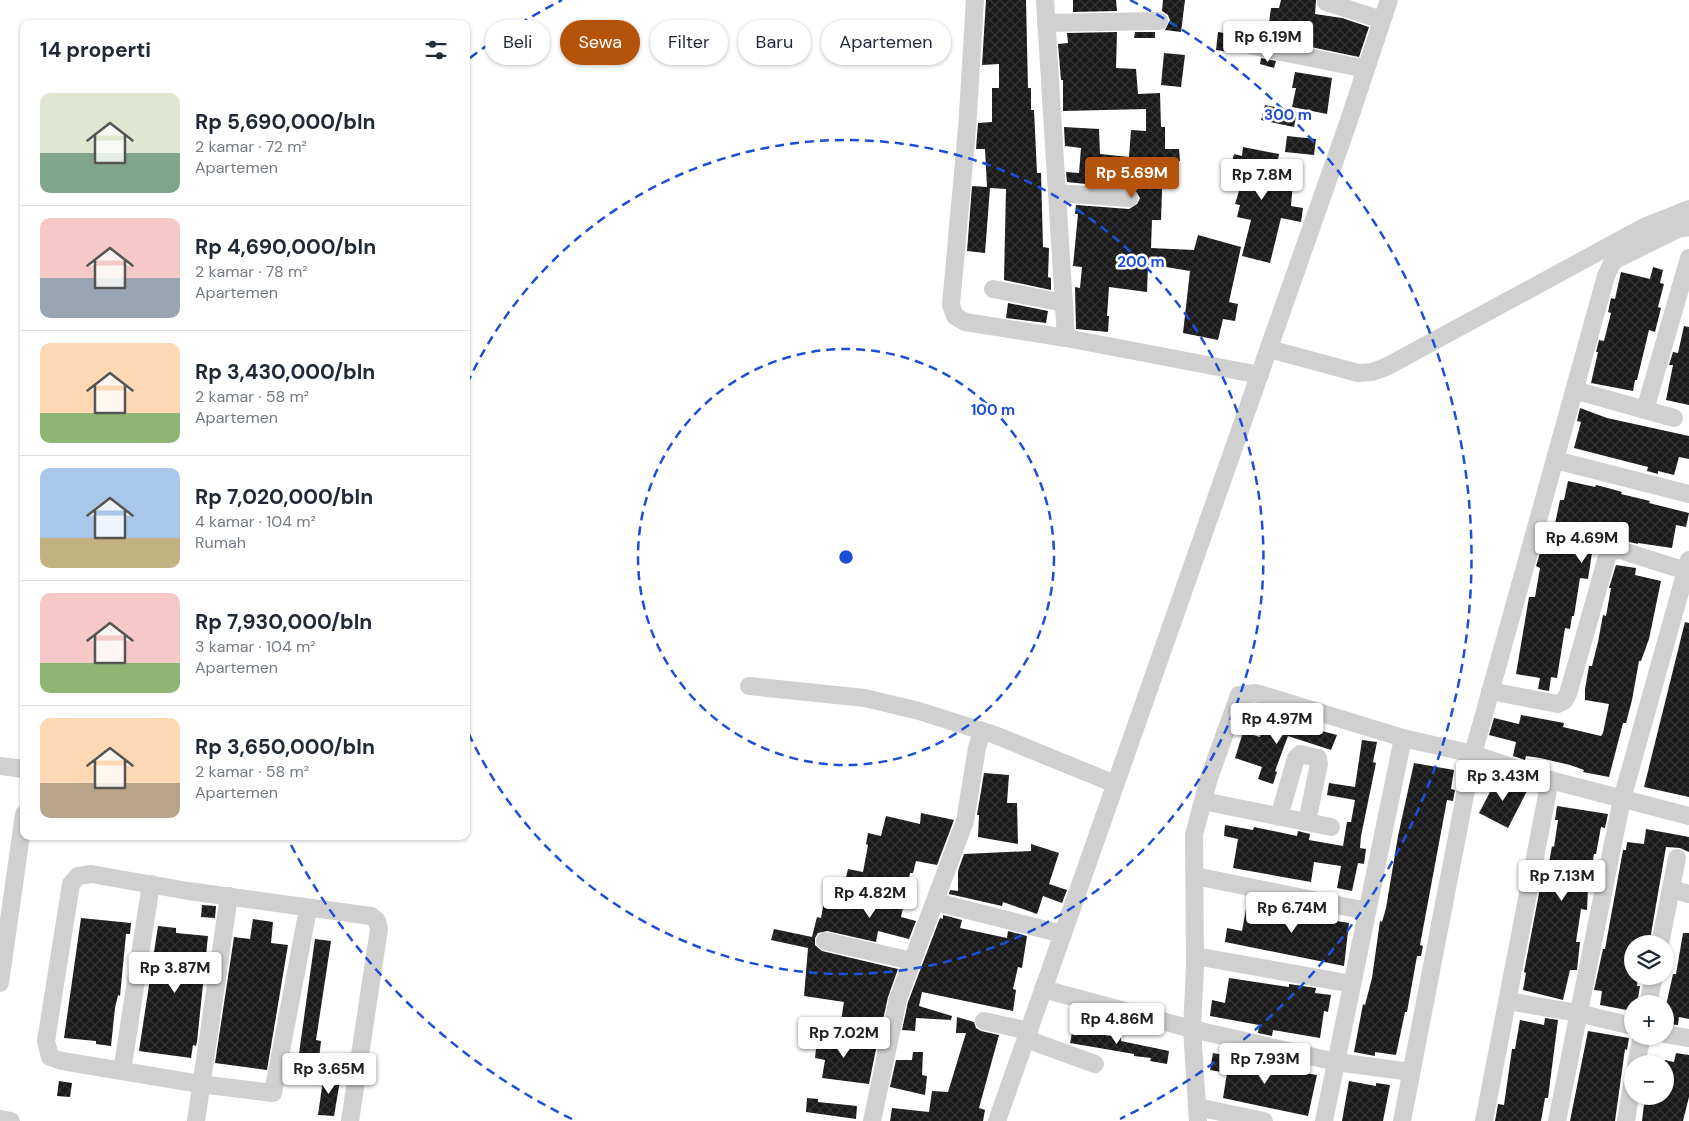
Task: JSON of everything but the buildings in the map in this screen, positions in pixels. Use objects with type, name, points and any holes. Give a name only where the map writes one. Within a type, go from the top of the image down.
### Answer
[{"type":"street","points":[[976,0],[967,129],[951,306],[955,316],[965,322],[1066,338],[1260,375]]},
{"type":"street","points":[[1045,0],[1066,338]]},
{"type":"street","points":[[997,1121],[1062,934],[1109,781],[1260,375],[1389,0]]},
{"type":"street","points":[[1326,2],[1382,20]]},
{"type":"street","points":[[1046,23],[1159,21]]},
{"type":"street","points":[[1253,46],[1366,69]]},
{"type":"street","points":[[1057,193],[1129,198]]},
{"type":"street","points":[[1269,348],[1358,373],[1372,372],[1386,367],[1646,226],[1689,209]]},
{"type":"street","points":[[1402,1121],[1473,754],[1574,390],[1612,263],[1678,229],[1689,227]]},
{"type":"street","points":[[1645,410],[1689,258]]},
{"type":"street","points":[[993,289],[1064,302]]},
{"type":"street","points":[[1574,390],[1674,418]]},
{"type":"street","points":[[1555,460],[1689,494]]},
{"type":"street","points":[[1490,691],[1558,704],[1564,701],[1568,694],[1607,558],[1612,551],[1620,550],[1688,567],[1622,799],[1557,1121]]},
{"type":"street","points":[[749,686],[865,698],[919,711],[982,731],[1109,781]]},
{"type":"street","points":[[1264,1121],[1197,1114],[1192,1030],[1195,956],[1194,835],[1209,778],[1237,700],[1243,693],[1256,692],[1403,738],[1473,754],[1550,780],[1689,816]]},
{"type":"street","points":[[872,1121],[898,999],[965,821],[977,748],[982,731]]},
{"type":"street","points":[[1324,1121],[1403,738]]},
{"type":"street","points":[[1279,817],[1296,758],[1300,754],[1306,754],[1318,758],[1319,764],[1307,822]]},
{"type":"street","points":[[0,766],[20,768]]},
{"type":"street","points":[[1484,1121],[1550,780]]},
{"type":"street","points":[[1203,801],[1331,827]]},
{"type":"street","points":[[0,983],[20,840]]},
{"type":"street","points":[[1662,935],[1677,858]]},
{"type":"street","points":[[308,909],[273,1093],[200,1084],[50,1057],[46,1041],[71,884],[78,876],[91,874],[308,909],[370,916],[377,921],[379,929],[350,1121]]},
{"type":"street","points":[[1195,876],[1367,911]]},
{"type":"street","points":[[122,1071],[151,884]]},
{"type":"street","points":[[1671,889],[1689,894]]},
{"type":"street","points":[[196,1121],[228,896]]},
{"type":"street","points":[[936,902],[1062,934]]},
{"type":"street","points":[[825,941],[912,961]]},
{"type":"street","points":[[1195,956],[1352,984]]},
{"type":"street","points":[[1043,989],[1192,1030],[1336,1062],[1411,1072]]},
{"type":"street","points":[[1507,1001],[1578,1013],[1624,1024]]},
{"type":"street","points":[[984,1021],[1027,1035],[1095,1064]]},
{"type":"street","points":[[1674,1036],[1689,1038]]},
{"type":"street","points":[[1626,1121],[1629,1105]]},
{"type":"street","points":[[0,1119],[11,1121]]}]
